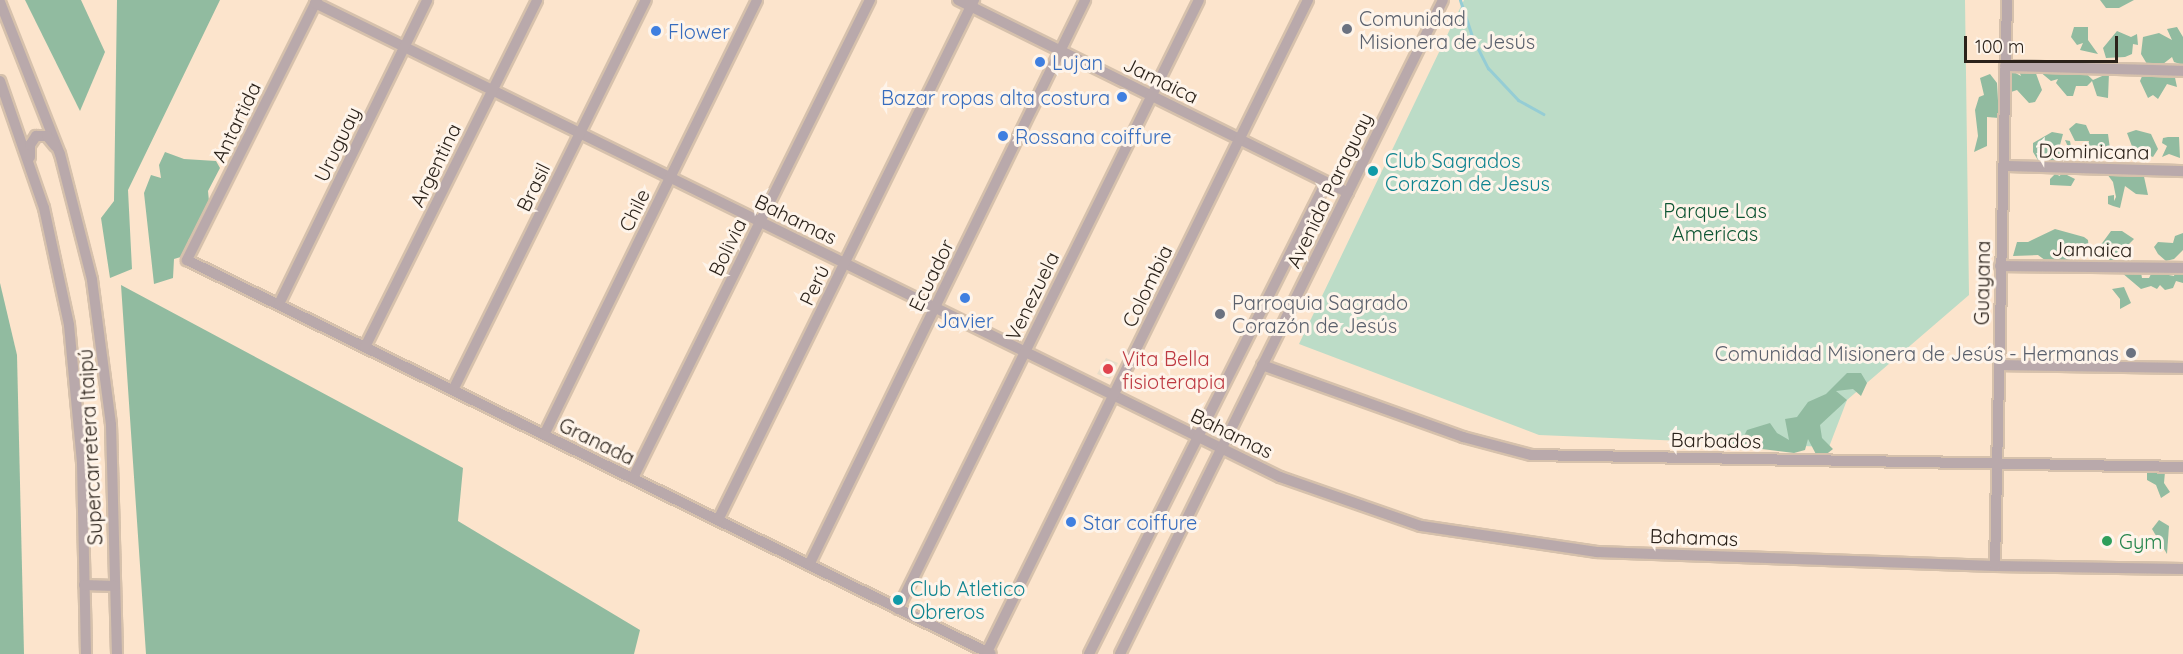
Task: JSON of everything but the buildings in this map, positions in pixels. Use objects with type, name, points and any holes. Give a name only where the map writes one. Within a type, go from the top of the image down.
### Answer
[{"type":"street","name":"Uruguay","points":[[279,304],[427,0]]},
{"type":"street","name":"Argentina","points":[[365,347],[537,0]]},
{"type":"street","name":"Brasil","points":[[453,390],[646,0]]},
{"type":"street","name":"Chile","points":[[544,435],[757,0]]},
{"type":"street","name":"Bolivia","points":[[633,478],[870,0]]},
{"type":"street","name":"Jamaica","points":[[958,0],[972,3],[1061,51],[1348,193]]},
{"type":"street","name":"Ecuador","points":[[809,565],[1086,0]]},
{"type":"street","name":"Venezuela","points":[[898,609],[1198,0]]},
{"type":"street","name":"Colombia","points":[[989,653],[1113,395],[1308,0]]},
{"type":"street","name":"Avenida Paraguay","points":[[1120,654],[1443,0]]},
{"type":"street","name":"Guayana","points":[[1995,566],[2007,0]]},
{"type":"street","name":"Bahamas","points":[[316,1],[492,90],[1280,477],[1433,528],[1597,552],[1995,566],[2183,569]]},
{"type":"street","name":"Antartida","points":[[187,260],[316,1]]},
{"type":"street","name":"Supercarretera Itaipú","points":[[0,2],[60,154],[82,232],[101,335],[112,447],[117,654]]},
{"type":"street","name":"Perú","points":[[718,520],[972,3]]},
{"type":"street","points":[[2005,66],[2183,71]]},
{"type":"street","name":"Supercarretera Itaipú","points":[[0,81],[30,163],[69,325],[82,462],[86,654]]},
{"type":"street","points":[[30,163],[30,145],[36,136],[47,136],[60,154]]},
{"type":"street","name":"Dominicana","points":[[2004,166],[2183,171]]},
{"type":"street","points":[[1089,654],[1326,182]]},
{"type":"street","name":"Granada","points":[[187,260],[989,653]]},
{"type":"street","name":"Jamaica","points":[[2000,266],[2183,268]]},
{"type":"street","points":[[2000,364],[2183,368]]},
{"type":"street","name":"Barbados","points":[[1262,365],[1463,437],[1531,454],[2183,467]]},
{"type":"street","points":[[84,585],[115,586]]},
{"type":"shaded area","name":"Vita Bella fisioterapia","points":[[1106,358],[1118,363],[1110,379],[1097,374]]},
{"type":"green space","points":[[25,0],[81,0],[105,52],[80,111]]},
{"type":"green space","points":[[117,0],[220,0],[128,190],[132,269],[110,278],[101,218],[114,201]]},
{"type":"green space","name":"Parque Las Americas","points":[[1464,0],[1965,0],[1969,295],[1847,400],[1829,447],[1539,435],[1299,344]]},
{"type":"green space","points":[[2100,0],[2134,0],[2119,8],[2106,8]]},
{"type":"green space","points":[[2074,27],[2088,27],[2088,40],[2098,54],[2080,50],[2083,43],[2077,45],[2071,37]]},
{"type":"green space","points":[[2177,27],[2183,37],[2183,65],[2174,62],[2172,57],[2163,64],[2147,64],[2141,54],[2143,37],[2159,33],[2172,40],[2167,29]]},
{"type":"green space","points":[[2117,31],[2131,37],[2137,34],[2138,45],[2133,44],[2132,54],[2125,57],[2106,58],[2103,48]]},
{"type":"green space","points":[[2079,67],[2093,80],[2109,73],[2108,98],[2097,96],[2092,81],[2087,86],[2076,86],[2073,96],[2067,96],[2056,83],[2058,79],[2051,81],[2039,71]]},
{"type":"green space","points":[[2034,68],[2042,90],[2035,102],[2029,103],[2017,90],[2011,92],[2010,70],[2021,76],[2018,69]]},
{"type":"green space","points":[[2174,73],[2177,87],[2167,84],[2158,99],[2153,95],[2148,98],[2140,81],[2143,74]]},
{"type":"green space","points":[[1990,74],[1997,83],[1999,118],[1987,117],[1987,146],[1974,152],[1978,136],[1975,110],[1979,97],[1984,95],[1980,78]]},
{"type":"green space","points":[[2076,123],[2086,125],[2090,134],[2108,134],[2110,149],[2097,156],[2088,146],[2089,141],[2075,141],[2069,129]]},
{"type":"green space","points":[[2136,130],[2151,134],[2158,149],[2153,157],[2133,149],[2127,133]]},
{"type":"green space","points":[[2052,132],[2063,134],[2060,145],[2065,149],[2069,149],[2065,140],[2070,141],[2073,158],[2039,162],[2033,152],[2033,143]]},
{"type":"green space","points":[[2179,137],[2180,158],[2169,154],[2162,157],[2167,146],[2162,143],[2163,138]]},
{"type":"green space","points":[[165,152],[184,159],[216,161],[220,168],[208,191],[210,212],[199,233],[189,239],[184,256],[174,259],[173,278],[154,284],[144,193],[151,175],[161,178],[159,165]]},
{"type":"green space","points":[[2061,172],[2075,179],[2071,186],[2050,185],[2050,179],[2055,174],[2060,176]]},
{"type":"green space","points":[[2096,172],[2143,172],[2148,195],[2136,194],[2125,186],[2120,208],[2108,204],[2108,196],[2114,195],[2114,201],[2116,197],[2113,182],[2107,174]]},
{"type":"green space","points":[[2055,229],[2084,237],[2088,240],[2089,252],[2081,254],[2080,247],[2072,243],[2072,256],[2066,266],[2053,266],[2038,255],[2013,256],[2017,242],[2028,242]]},
{"type":"green space","points":[[2111,231],[2122,231],[2134,239],[2127,246],[2110,243],[2122,248],[2122,252],[2120,259],[2110,261],[2100,246]]},
{"type":"green space","points":[[2183,233],[2183,250],[2174,259],[2166,261],[2154,247],[2158,242],[2173,243],[2175,236]]},
{"type":"green space","points":[[2115,267],[2140,267],[2142,278],[2149,278],[2152,272],[2174,276],[2175,272],[2183,271],[2183,283],[2176,281],[2173,288],[2165,290],[2160,285],[2157,289],[2151,286],[2141,289]]},
{"type":"green space","points":[[0,283],[17,355],[24,654],[0,654]]},
{"type":"green space","points":[[121,285],[463,468],[458,521],[640,630],[634,654],[146,654]]},
{"type":"green space","points":[[2124,287],[2131,303],[2120,309],[2120,299],[2112,289]]},
{"type":"green space","points":[[1847,373],[1861,373],[1867,383],[1861,396],[1853,389],[1836,391],[1847,400],[1820,425],[1822,438],[1833,449],[1819,460],[1808,439],[1805,450],[1794,453],[1730,445],[1721,436],[1732,433],[1743,438],[1747,430],[1770,423],[1777,433],[1789,440],[1785,419],[1797,417],[1808,402],[1826,394]]},
{"type":"green space","points":[[2160,469],[2165,472],[2164,483],[2170,492],[2161,498],[2156,485],[2147,480],[2147,472]]},
{"type":"green space","points":[[2159,520],[2169,526],[2167,554],[2152,529]]},
{"type":"waterway","points":[[1460,0],[1473,39],[1488,68],[1518,100],[1543,114]]},
{"type":"place","name":"Comunidad Misionera de Jesús","points":[[1347,29]]},
{"type":"place","name":"Flower","points":[[656,31]]},
{"type":"place","name":"Lujan","points":[[1040,62]]},
{"type":"place","name":"Bazar ropas alta costura","points":[[1122,97]]},
{"type":"place","name":"Rossana coiffure","points":[[1003,136]]},
{"type":"place","name":"Club Sagrados Corazon de Jesus","points":[[1373,171]]},
{"type":"place","name":"Javier","points":[[965,298]]},
{"type":"place","name":"Parroquia Sagrado Corazón de Jesús","points":[[1220,314]]},
{"type":"place","name":"Comunidad Misionera de Jesús - Hermanas","points":[[2131,353]]},
{"type":"place","name":"Vita Bella fisioterapia","points":[[1108,369]]},
{"type":"place","name":"Star coiffure","points":[[1071,522]]},
{"type":"place","name":"Gym","points":[[2107,541]]},
{"type":"place","name":"Club Atletico Obreros","points":[[898,600]]}]
